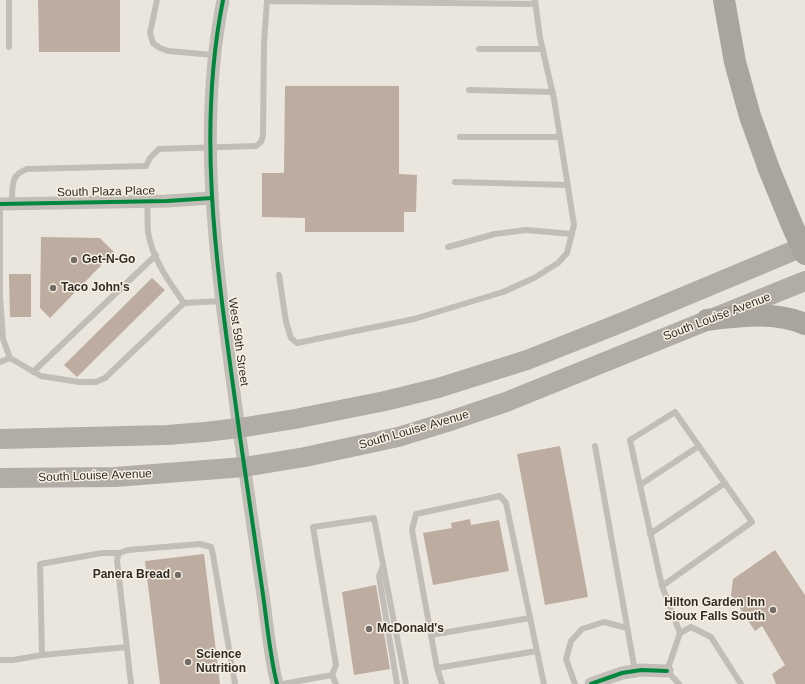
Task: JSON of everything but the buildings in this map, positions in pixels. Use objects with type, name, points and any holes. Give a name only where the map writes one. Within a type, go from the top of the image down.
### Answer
[{"type":"highway","points":[[724,0],[735,62],[750,116],[769,169],[804,249]]},
{"type":"highway","points":[[707,320],[762,315],[796,320],[805,324]]},
{"type":"main road","points":[[0,439],[167,435],[239,428],[296,419],[385,401],[438,388],[527,360],[804,249]]},
{"type":"main road","name":"South Louise Avenue","points":[[0,478],[115,477],[244,467],[305,457],[398,437],[506,402],[805,281]]},
{"type":"street","name":"West 59th Street","points":[[222,0],[217,29],[210,97],[212,198],[222,301],[244,467],[263,591],[271,660],[276,684]]},
{"type":"street","name":"South Plaza Place","points":[[4,204],[167,201],[212,198]]},
{"type":"street","points":[[590,684],[622,673],[635,671],[667,671]]},
{"type":"lane","points":[[9,0],[9,48]]},
{"type":"lane","points":[[158,0],[150,33],[153,43],[168,51],[214,55]]},
{"type":"lane","points":[[222,301],[184,303],[105,378],[96,382],[79,382],[41,376],[33,372],[10,358],[3,339],[0,297],[4,204],[13,180],[17,174],[27,169],[146,166],[150,158],[159,149],[256,146],[261,142],[263,136],[264,44],[267,0],[535,2],[543,49],[553,92],[574,225],[567,253],[558,263],[534,278],[502,292],[414,319],[297,342],[290,338],[279,276]]},
{"type":"lane","points":[[479,50],[543,49]]},
{"type":"lane","points":[[469,90],[553,92]]},
{"type":"lane","points":[[460,137],[560,137]]},
{"type":"lane","points":[[455,182],[568,185]]},
{"type":"lane","points":[[147,201],[148,232],[156,255],[168,280],[184,303]]},
{"type":"lane","points":[[448,247],[495,234],[526,230],[572,234]]},
{"type":"lane","points":[[33,372],[156,255]]},
{"type":"lane","points":[[0,362],[10,358]]},
{"type":"lane","points":[[662,586],[752,522],[675,412],[630,440],[662,586],[680,633],[667,671],[679,684]]},
{"type":"lane","points":[[595,446],[635,671]]},
{"type":"lane","points":[[640,485],[699,446]]},
{"type":"lane","points":[[650,534],[725,483]]},
{"type":"lane","points":[[442,684],[437,668],[412,530],[416,514],[500,496],[506,503],[544,684]]},
{"type":"lane","points":[[336,684],[332,675],[336,665],[313,528],[374,518],[406,684]]},
{"type":"lane","points":[[42,655],[40,564],[102,553],[119,553],[128,550],[200,544],[211,547],[235,684]]},
{"type":"lane","points":[[119,553],[117,560],[131,684]]},
{"type":"lane","points":[[383,565],[379,576],[396,682]]},
{"type":"lane","points":[[431,635],[530,618]]},
{"type":"lane","points":[[575,684],[566,659],[571,641],[582,629],[604,622],[627,628]]},
{"type":"lane","points":[[680,633],[691,627],[711,637],[741,684]]},
{"type":"lane","points":[[0,660],[13,660],[42,655],[127,647]]},
{"type":"lane","points":[[437,668],[537,651]]},
{"type":"lane","points":[[283,684],[332,675]]},
{"type":"cycle path","points":[[223,0],[215,54],[211,109],[211,164],[214,218],[225,328],[270,648],[277,684]]},
{"type":"cycle path","points":[[0,204],[167,201],[212,198]]},
{"type":"cycle path","points":[[591,684],[622,673],[641,670],[667,671]]},
{"type":"place","name":"Get-N-Go","points":[[74,260]]},
{"type":"place","name":"Taco John's","points":[[53,288]]},
{"type":"place","name":"Panera Bread","points":[[178,575]]},
{"type":"place","name":"Hilton Garden Inn Sioux Falls South","points":[[773,610]]},
{"type":"place","name":"McDonald's","points":[[369,629]]},
{"type":"place","name":"Science Nutrition","points":[[188,662]]}]
